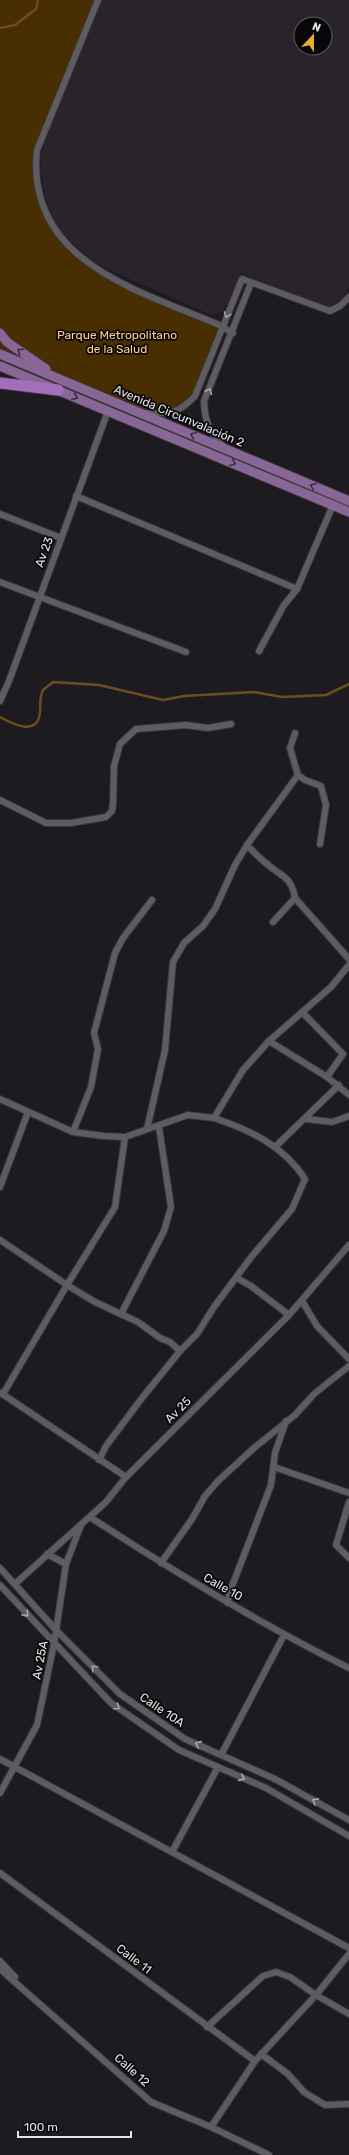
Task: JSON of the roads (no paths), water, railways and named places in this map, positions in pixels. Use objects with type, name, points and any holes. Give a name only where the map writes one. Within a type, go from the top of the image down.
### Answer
[{"type":"highway","points":[[0,384],[61,385]]},
{"type":"main road","points":[[0,333],[6,342],[61,385]]},
{"type":"main road","name":"Avenida Circunvalación 2","points":[[0,354],[108,411],[349,512]]},
{"type":"main road","name":"Avenida Circunvalación 2","points":[[0,366],[61,385],[141,413],[349,501]]},
{"type":"street","points":[[98,0],[37,150],[35,169],[45,211],[54,230],[69,248],[113,280],[233,333]]},
{"type":"street","points":[[141,413],[171,413],[184,408],[195,396],[242,278],[251,283],[330,311],[340,306],[349,297]]},
{"type":"street","points":[[227,449],[212,433],[205,420],[204,401],[233,333],[251,283]]},
{"type":"street","name":"Av 23","points":[[0,701],[9,681],[108,411]]},
{"type":"street","points":[[76,496],[297,589]]},
{"type":"street","points":[[259,650],[284,605],[297,589],[333,505]]},
{"type":"street","points":[[0,514],[61,538]]},
{"type":"street","points":[[0,582],[39,598],[186,652]]},
{"type":"street","points":[[0,800],[46,823],[71,823],[106,817],[112,811],[114,766],[120,744],[136,729],[186,725],[208,728],[231,724]]},
{"type":"street","points":[[295,733],[290,748],[298,775],[305,780],[320,786],[326,805],[320,844]]},
{"type":"street","points":[[147,1129],[164,1050],[174,962],[184,943],[203,926],[215,908],[235,865],[247,845],[298,775]]},
{"type":"street","points":[[247,845],[266,864],[282,873],[290,882],[295,898],[349,958]]},
{"type":"street","points":[[273,922],[295,898]]},
{"type":"street","points":[[74,1132],[91,1087],[98,1049],[94,1033],[115,953],[123,938],[152,900]]},
{"type":"street","points":[[214,1118],[243,1070],[269,1041],[331,987],[349,965]]},
{"type":"street","points":[[302,1012],[343,1054],[327,1077]]},
{"type":"street","points":[[269,1041],[339,1085],[349,1095]]},
{"type":"street","points":[[275,1147],[306,1119],[339,1085]]},
{"type":"street","points":[[0,1099],[74,1132],[125,1137],[147,1129],[159,1127],[188,1115],[214,1118],[254,1134],[275,1147],[295,1163],[305,1179],[292,1209],[271,1232],[214,1307],[197,1334],[180,1351],[142,1398],[99,1460]]},
{"type":"street","points":[[0,1186],[28,1112]]},
{"type":"street","points":[[306,1119],[332,1122],[349,1116]]},
{"type":"street","points":[[121,1314],[164,1231],[171,1207],[159,1127]]},
{"type":"street","points":[[125,1137],[116,1207],[2,1393],[126,1477]]},
{"type":"street","points":[[0,1240],[67,1285],[95,1302],[138,1322],[160,1338],[170,1342],[180,1351]]},
{"type":"street","name":"Av 25","points":[[16,1583],[106,1502],[126,1477],[289,1315],[349,1245]]},
{"type":"street","points":[[237,1278],[251,1286],[289,1315]]},
{"type":"street","points":[[302,1301],[318,1326],[349,1359]]},
{"type":"street","points":[[161,1563],[192,1519],[205,1496],[241,1460],[295,1415],[314,1394],[349,1366]]},
{"type":"street","points":[[228,1603],[232,1587],[270,1484],[274,1467],[275,1453],[286,1421]]},
{"type":"street","points":[[274,1467],[349,1493]]},
{"type":"street","points":[[349,1502],[336,1545],[349,1558]]},
{"type":"street","name":"Calle 10","points":[[90,1517],[161,1563],[228,1603],[284,1635],[349,1668]]},
{"type":"street","name":"Av 25A","points":[[0,1792],[37,1725],[54,1644],[66,1564],[81,1524]]},
{"type":"street","points":[[47,1554],[66,1564]]},
{"type":"street","name":"Calle 10A","points":[[0,1568],[16,1583],[56,1630],[120,1694],[185,1739],[275,1779],[349,1820]]},
{"type":"street","name":"Calle 10A","points":[[2,1589],[111,1703],[179,1750],[266,1788],[349,1836]]},
{"type":"street","points":[[221,1755],[284,1635]]},
{"type":"street","points":[[0,1759],[349,1948]]},
{"type":"street","points":[[172,1852],[218,1767]]},
{"type":"street","name":"Calle 11","points":[[0,1873],[207,2027],[255,2060]]},
{"type":"street","points":[[211,2127],[255,2060],[316,1994],[349,1954]]},
{"type":"street","points":[[0,1961],[38,2001]]},
{"type":"street","name":"Calle 12","points":[[0,1968],[151,2102],[211,2127],[269,2155]]},
{"type":"street","points":[[207,2027],[263,1976],[276,1972],[290,1977],[349,2014]]},
{"type":"street","points":[[261,2054],[288,2074],[304,2092],[325,2105],[349,2104]]},
{"type":"waterway","points":[[0,28],[15,25],[36,9],[38,0]]},
{"type":"waterway","points":[[0,717],[18,725],[30,726],[35,724],[38,720],[40,712],[43,690],[53,682],[99,685],[163,700],[184,696],[254,692],[282,697],[326,695],[349,684]]},
{"type":"park label","name":"Parque Metropolitano de la Salud","points":[[117,342]]}]
